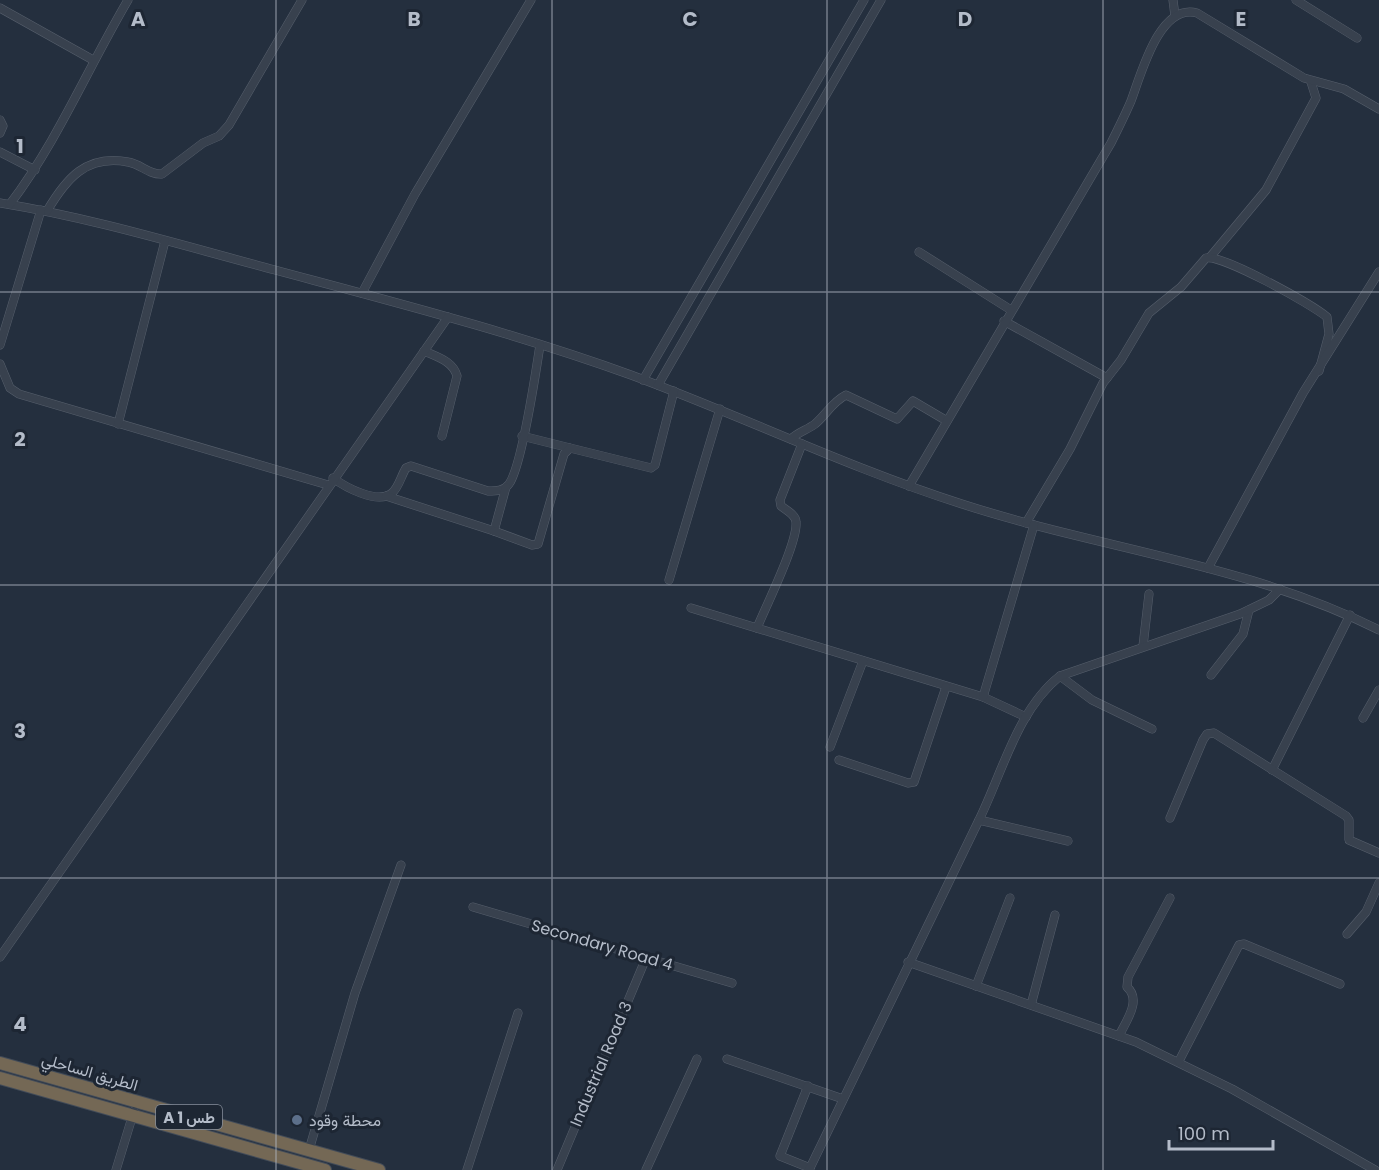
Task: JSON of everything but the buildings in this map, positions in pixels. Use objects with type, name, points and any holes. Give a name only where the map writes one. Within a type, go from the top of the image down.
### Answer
[{"type":"highway","name":"الطريق الساحلي","points":[[0,1063],[325,1170]]},
{"type":"highway","name":"الطريق الساحلي","points":[[0,1078],[309,1150],[379,1170]]},
{"type":"street","points":[[10,204],[35,170],[93,60],[128,0]]},
{"type":"street","points":[[0,345],[44,210],[68,179],[86,166],[128,162],[156,175],[162,174],[202,143],[219,136],[244,101],[302,0]]},
{"type":"street","points":[[362,293],[415,194],[531,0]]},
{"type":"street","points":[[643,380],[864,0]]},
{"type":"street","points":[[658,385],[881,0]]},
{"type":"street","points":[[1173,0],[1175,16]]},
{"type":"street","points":[[1296,0],[1357,38]]},
{"type":"street","points":[[0,8],[93,60]]},
{"type":"street","points":[[909,486],[1004,321],[1111,143],[1125,114],[1146,58],[1175,16],[1184,11],[1197,13],[1311,82],[1344,89],[1379,109]]},
{"type":"street","points":[[983,697],[1030,524],[1107,378],[1156,305],[1175,293],[1201,261],[1211,256],[1266,190],[1316,98],[1311,82]]},
{"type":"street","points":[[0,120],[3,126],[0,133]]},
{"type":"street","points":[[0,152],[35,170]]},
{"type":"street","points":[[0,203],[44,210],[165,241],[362,293],[540,345],[674,391],[909,486],[1030,524],[1208,568],[1280,589],[1350,615],[1379,630]]},
{"type":"street","points":[[118,424],[165,241]]},
{"type":"street","points":[[919,252],[1011,310]]},
{"type":"street","points":[[1211,256],[1310,305],[1326,317],[1329,334],[1318,371]]},
{"type":"street","points":[[1208,568],[1286,424],[1379,272]]},
{"type":"street","points":[[0,957],[333,477],[448,317]]},
{"type":"street","points":[[1004,321],[1107,378]]},
{"type":"street","points":[[494,531],[506,487],[512,478],[540,345]]},
{"type":"street","points":[[424,351],[450,363],[457,376],[442,436]]},
{"type":"street","points":[[0,364],[12,391],[328,485]]},
{"type":"street","points":[[522,436],[651,468],[655,465],[674,391]]},
{"type":"street","points":[[790,439],[800,430],[815,424],[838,399],[846,395],[897,419],[913,401],[946,421]]},
{"type":"street","points":[[669,580],[720,409]]},
{"type":"street","points":[[757,628],[793,539],[796,523],[794,517],[781,506],[780,500],[802,444]]},
{"type":"street","points":[[333,477],[353,489],[386,496],[532,545],[538,544],[564,454],[570,448]]},
{"type":"street","points":[[386,496],[392,493],[406,468],[411,466],[488,491],[498,491],[506,487]]},
{"type":"street","points":[[808,1086],[780,1156],[809,1169],[979,820],[1026,717],[1040,696],[1060,676],[1249,610],[1269,600],[1280,589]]},
{"type":"street","points":[[1143,646],[1149,594]]},
{"type":"street","points":[[691,608],[983,697],[1026,717]]},
{"type":"street","points":[[1211,675],[1243,634],[1249,610]]},
{"type":"street","points":[[1272,770],[1350,615]]},
{"type":"street","points":[[830,747],[863,661]]},
{"type":"street","points":[[1060,676],[1092,700],[1152,729]]},
{"type":"street","points":[[839,760],[908,783],[914,782],[946,687]]},
{"type":"street","points":[[1363,718],[1379,690]]},
{"type":"street","points":[[1170,818],[1207,734],[1218,735],[1346,816],[1349,820],[1349,840],[1379,853]]},
{"type":"street","points":[[979,820],[1068,841]]},
{"type":"street","points":[[309,1150],[355,993],[401,865]]},
{"type":"street","points":[[1347,934],[1366,912],[1379,884]]},
{"type":"street","points":[[976,986],[1010,898]]},
{"type":"street","points":[[1119,1036],[1135,1000],[1134,993],[1127,987],[1128,977],[1170,898]]},
{"type":"street","name":"Secondary Road 4","points":[[473,907],[732,983]]},
{"type":"street","points":[[1031,1005],[1055,915]]},
{"type":"street","points":[[1179,1061],[1239,945],[1244,944],[1340,984]]},
{"type":"street","name":"Industrial Road 3","points":[[557,1170],[646,958]]},
{"type":"street","points":[[908,962],[1119,1036],[1179,1061],[1375,1170]]},
{"type":"street","points":[[467,1170],[518,1013]]},
{"type":"street","points":[[646,1170],[697,1059]]},
{"type":"street","points":[[727,1059],[843,1099]]},
{"type":"street","points":[[116,1170],[134,1109]]},
{"type":"place","name":"محطة وقود","points":[[297,1120]]}]
